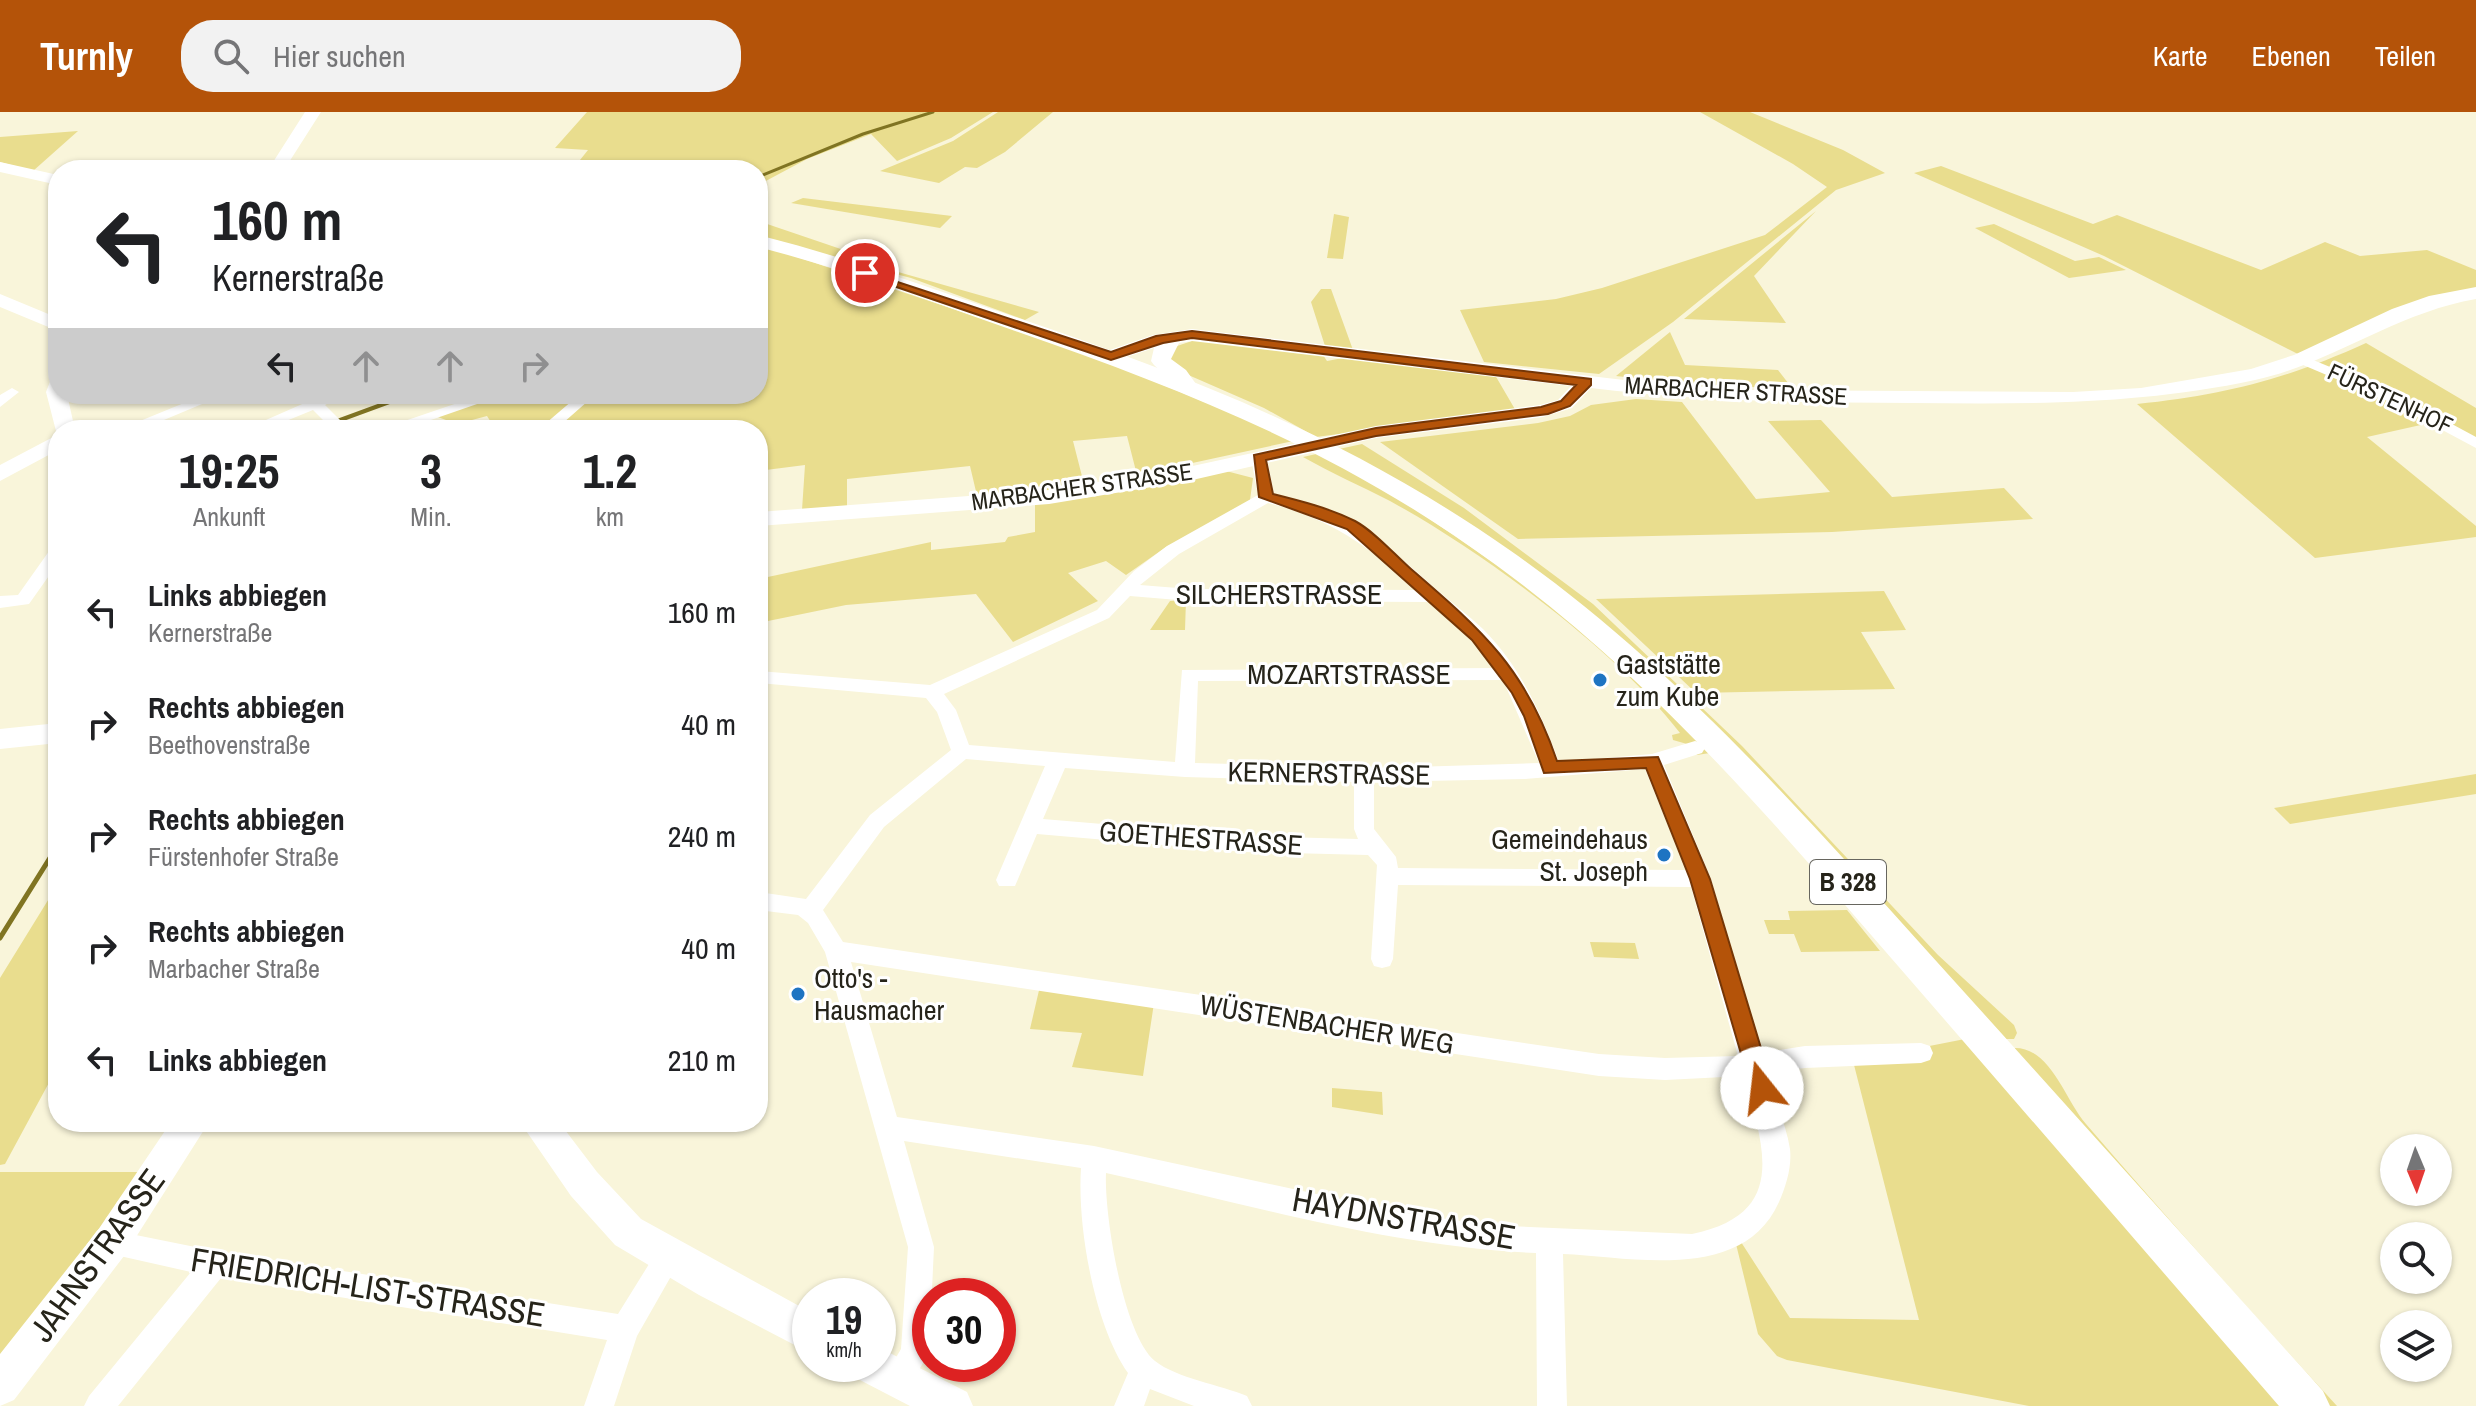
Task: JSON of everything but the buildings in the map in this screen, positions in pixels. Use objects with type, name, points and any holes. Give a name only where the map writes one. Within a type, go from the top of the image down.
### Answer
[{"type":"main road","points":[[282,160],[311,114]]},
{"type":"main road","points":[[0,167],[48,178]]},
{"type":"main road","name":"B 328","points":[[768,244],[827,260],[1121,360],[1186,384],[1279,425],[1445,516],[1547,588],[1648,672],[1805,834],[2308,1406]]},
{"type":"main road","name":"MARBACHER STRASSE","points":[[768,518],[1049,497],[1348,438],[1543,411],[1565,404],[1586,382],[1752,396],[2073,398],[2141,394],[2202,385],[2301,359],[2399,313],[2472,296]]},
{"type":"main road","points":[[0,300],[48,321]]},
{"type":"main road","points":[[1121,360],[1173,336],[1214,338],[1586,382]]},
{"type":"main road","points":[[1121,360],[1170,344],[1214,338]]},
{"type":"main road","points":[[1170,344],[1161,352],[1161,361],[1186,384]]},
{"type":"main road","points":[[0,474],[48,450]]},
{"type":"main road","points":[[0,739],[48,734]]},
{"type":"main road","name":"JAHNSTRASSE","points":[[0,1386],[111,1243],[184,1132]]},
{"type":"main road","points":[[545,1132],[584,1184],[628,1232],[792,1323]]},
{"type":"main road","points":[[896,1377],[953,1406]]},
{"type":"street","name":"FÜRSTENHOF","points":[[2301,359],[2393,398],[2476,443]]},
{"type":"street","points":[[0,403],[6,392]]},
{"type":"street","points":[[152,420],[193,404]]},
{"type":"street","points":[[417,420],[468,404]]},
{"type":"street","points":[[558,420],[577,404]]},
{"type":"street","points":[[277,420],[316,405],[332,420]]},
{"type":"street","points":[[1259,458],[1266,497]]},
{"type":"street","points":[[768,678],[932,692],[1103,614],[1173,550],[1266,497],[1314,509],[1352,526],[1478,636],[1509,674],[1533,716],[1551,768]]},
{"type":"street","points":[[0,602],[23,600],[48,565]]},
{"type":"street","name":"SILCHERSTRASSE","points":[[1126,590],[1190,595],[1433,596]]},
{"type":"street","name":"MOZARTSTRASSE","points":[[1185,770],[1189,675],[1509,674]]},
{"type":"street","points":[[810,910],[877,821],[962,752],[946,710],[932,692]]},
{"type":"street","name":"KERNERSTRASSE","points":[[962,752],[1185,770],[1364,775],[1525,772],[1652,761],[1695,748]]},
{"type":"street","points":[[1007,880],[1058,760]]},
{"type":"street","name":"HAYDNSTRASSE","points":[[888,1127],[1094,1158],[1400,1225],[1485,1238],[1692,1247],[1724,1241],[1755,1221],[1768,1201],[1778,1169],[1774,1133],[1700,879],[1652,761]]},
{"type":"street","points":[[1364,775],[1364,829],[1373,847],[1388,863],[1382,959]]},
{"type":"street","name":"GOETHESTRASSE","points":[[1030,826],[1245,844],[1373,847]]},
{"type":"street","points":[[1388,876],[1700,879]]},
{"type":"street","points":[[768,903],[810,910],[836,950],[888,1127],[921,1247],[915,1353],[896,1364]]},
{"type":"street","name":"WÜSTENBACHER WEG","points":[[836,950],[992,971],[1599,1065],[1665,1069],[1756,1066],[1805,1057],[1921,1053]]},
{"type":"street","points":[[1094,1158],[1093,1198],[1109,1289],[1116,1319],[1143,1370],[1237,1406]]},
{"type":"street","points":[[1549,1242],[1552,1406]]},
{"type":"street","name":"FRIEDRICH-LIST-STRASSE","points":[[111,1243],[215,1264],[625,1329]]},
{"type":"street","points":[[599,1406],[625,1329],[669,1257]]},
{"type":"street","points":[[99,1406],[215,1264]]},
{"type":"street","points":[[1129,1406],[1143,1370]]},
{"type":"shaded area","points":[[587,112],[993,112],[951,138],[897,161],[871,134],[807,159],[768,180],[768,160],[580,160],[588,150],[555,148]]},
{"type":"shaded area","points":[[998,112],[1053,112],[1005,152],[977,168],[965,167],[939,183],[880,171],[953,141]]},
{"type":"shaded area","points":[[1700,112],[1750,112],[1843,150],[1885,173],[1836,190],[1673,322],[1599,374],[1484,362],[1460,310],[1556,299],[1602,288],[1765,235],[1827,187],[1793,164]]},
{"type":"shaded area","points":[[78,131],[33,171],[0,162],[0,137]]},
{"type":"shaded area","points":[[1941,166],[2093,224],[2117,215],[2261,270],[2325,242],[2360,256],[2427,250],[2476,270],[2476,291],[2300,355],[2104,256],[1914,173]]},
{"type":"shaded area","points":[[803,198],[952,216],[940,228],[791,203]]},
{"type":"shaded area","points":[[1816,211],[1754,276],[1786,323],[1684,319]]},
{"type":"shaded area","points":[[1334,214],[1349,217],[1343,259],[1327,258]]},
{"type":"shaded area","points":[[768,224],[882,263],[877,266],[1039,312],[1025,320],[911,278],[768,241]]},
{"type":"shaded area","points":[[1994,224],[2075,261],[2099,257],[2126,270],[2069,278],[1975,228]]},
{"type":"shaded area","points":[[768,247],[1080,351],[1298,440],[1137,475],[1127,436],[1073,441],[1085,488],[978,500],[970,466],[847,479],[847,506],[802,510],[805,465],[768,470],[768,420],[562,420],[582,404],[768,404]]},
{"type":"shaded area","points":[[1321,289],[1331,289],[1353,350],[1325,346],[1311,302]]},
{"type":"shaded area","points":[[1670,332],[1685,365],[1778,370],[1792,388],[1706,386],[1616,376]]},
{"type":"shaded area","points":[[1195,340],[1323,355],[1327,361],[1348,357],[1495,375],[1516,411],[1316,437],[1264,408],[1170,367],[1168,349]]},
{"type":"shaded area","points":[[2366,343],[2476,408],[2476,439],[2443,420],[2367,437],[2476,526],[2476,537],[2315,558],[2137,404],[2254,384]]},
{"type":"shaded area","points":[[1636,399],[1682,402],[1756,499],[1830,492],[1768,421],[1821,420],[1892,497],[2004,488],[2033,519],[1832,532],[1518,539],[1380,442],[1538,423],[1570,416],[1591,405]]},
{"type":"shaded area","points":[[474,404],[573,404],[553,420],[490,420],[487,416],[472,420],[446,420],[435,416]]},
{"type":"shaded area","points":[[1362,444],[1464,508],[1593,604],[1742,746],[1938,955],[2014,1025],[2017,1033],[2014,1039],[2006,1039],[1687,700],[1339,449]]},
{"type":"shaded area","points":[[1325,452],[1352,466],[1585,625],[1710,753],[1697,755],[1687,744],[1673,740],[1672,735],[1680,733],[1621,669],[1506,575],[1390,501],[1303,457]]},
{"type":"shaded area","points":[[1226,471],[1253,478],[1250,500],[1237,511],[1166,547],[1126,575],[1106,561],[1068,573],[1098,601],[1013,642],[976,594],[846,605],[768,621],[768,577],[931,542],[931,550],[1005,542],[1008,537],[1035,532],[1035,502]]},
{"type":"shaded area","points":[[1884,591],[1906,630],[1861,632],[1895,689],[1696,693],[1596,599]]},
{"type":"shaded area","points":[[1186,600],[1185,630],[1150,630],[1170,601]]},
{"type":"shaded area","points":[[2476,774],[2476,794],[2290,824],[2274,808]]},
{"type":"shaded area","points":[[48,900],[48,1084],[5,1164],[0,1165],[0,978]]},
{"type":"shaded area","points":[[1847,910],[1880,951],[1801,952],[1794,934],[1769,934],[1764,920],[1790,920],[1788,911]]},
{"type":"shaded area","points":[[1590,942],[1635,943],[1639,959],[1594,957]]},
{"type":"shaded area","points":[[1040,986],[1154,1003],[1143,1076],[1072,1067],[1082,1033],[1030,1029]]},
{"type":"shaded area","points":[[1965,1039],[2297,1406],[2029,1406],[1777,1356],[1758,1334],[1736,1244],[1741,1242],[1790,1318],[1919,1320],[1853,1061]]},
{"type":"shaded area","points":[[2015,1048],[2028,1050],[2048,1066],[2086,1124],[2337,1406],[2323,1406],[2013,1051]]},
{"type":"shaded area","points":[[1332,1088],[1382,1092],[1383,1115],[1332,1107]]},
{"type":"shaded area","points":[[0,1172],[142,1172],[0,1365]]},
{"type":"waterway","points":[[768,173],[863,134],[933,112]]},
{"type":"waterway","points":[[340,420],[384,404]]},
{"type":"waterway","points":[[0,938],[48,861]]},
{"type":"place","name":"Gaststätte zum Kube","points":[[1600,680]]},
{"type":"place","name":"Gemeindehaus St. Joseph","points":[[1664,855]]},
{"type":"place","name":"Otto's - Hausmacher","points":[[798,994]]},
{"type":"route","points":[[865,273],[1111,356],[1160,339],[1192,335],[1586,382],[1572,399],[1556,408],[1376,432],[1259,458],[1266,497],[1314,509],[1352,526],[1381,548],[1478,636],[1519,690],[1533,716],[1551,768],[1652,761],[1700,879],[1762,1088]]}]
